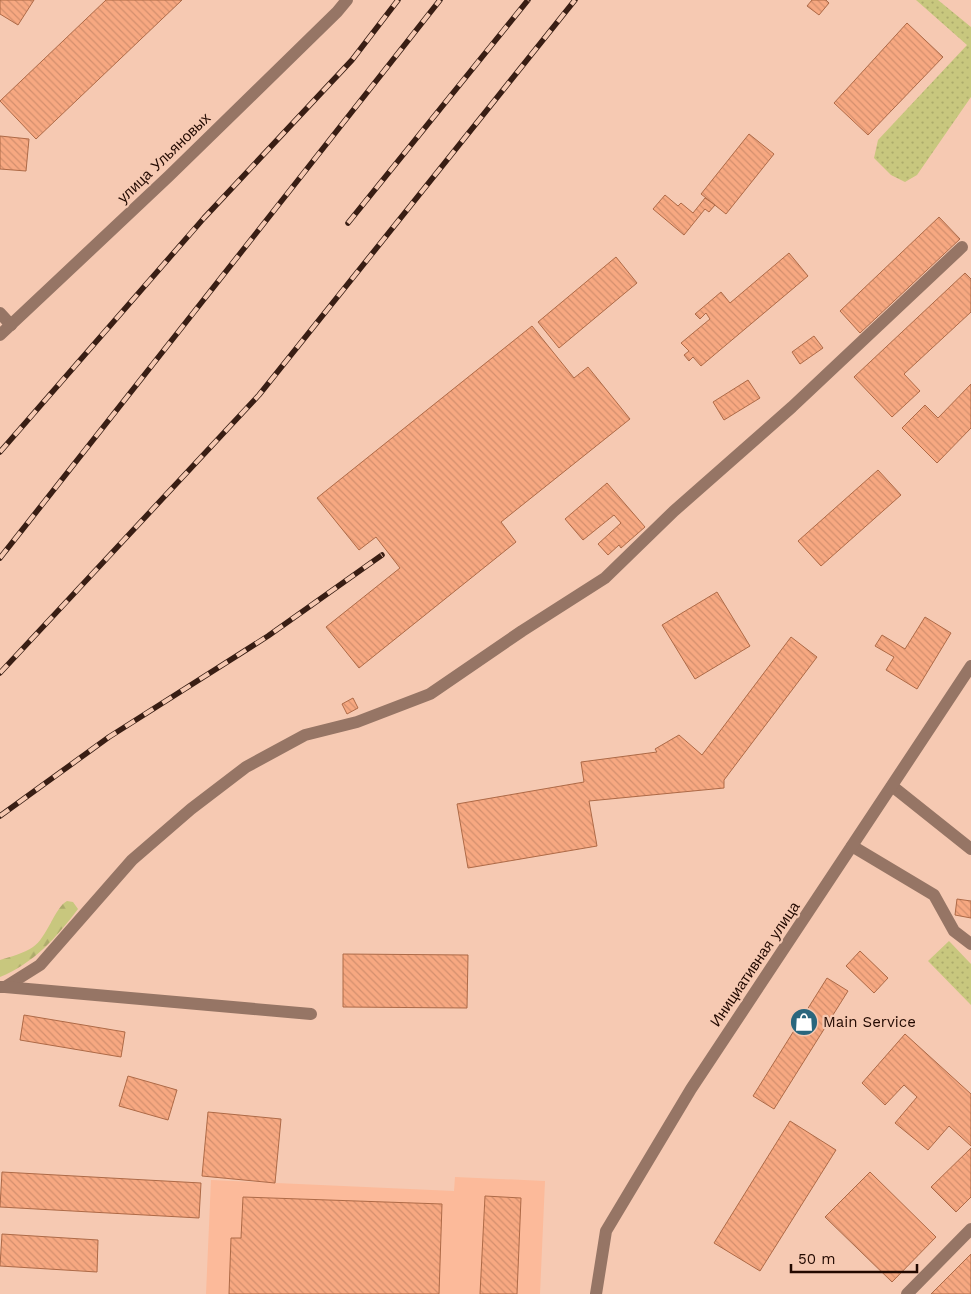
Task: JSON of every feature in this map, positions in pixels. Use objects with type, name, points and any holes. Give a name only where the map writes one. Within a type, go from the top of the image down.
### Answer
[{"type":"street","name":"улица Ульяновых","points":[[0,335],[176,170],[347,0]]},
{"type":"street","points":[[3,987],[40,965],[132,860],[191,808],[246,767],[305,735],[357,722],[430,694],[605,578],[674,511],[792,407],[962,247]]},
{"type":"street","points":[[0,313],[11,325]]},
{"type":"street","name":"Инициативная улица","points":[[596,1294],[606,1230],[691,1089],[971,666]]},
{"type":"street","points":[[892,786],[971,849]]},
{"type":"street","points":[[852,846],[934,895],[954,931],[971,944]]},
{"type":"street","points":[[3,987],[311,1014]]},
{"type":"street","points":[[907,1294],[971,1229]]},
{"type":"shaded area","points":[[455,1177],[545,1181],[540,1294],[206,1294],[211,1180],[454,1191]]},
{"type":"green space","points":[[916,0],[938,0],[971,27],[971,97],[917,175],[905,182],[891,175],[874,158],[878,140],[967,45]]},
{"type":"green space","points":[[67,901],[73,902],[78,909],[62,930],[34,957],[0,977],[0,960],[17,955],[38,943],[59,909]]},
{"type":"green space","points":[[949,941],[971,964],[971,1005],[928,961]]},
{"type":"building","points":[[0,0],[34,0],[18,25],[0,14]]},
{"type":"building","points":[[106,0],[182,0],[36,139],[0,101]]},
{"type":"building","points":[[812,0],[826,0],[829,3],[819,15],[807,6]]},
{"type":"building","points":[[907,23],[943,57],[868,135],[834,103]]},
{"type":"building","points":[[749,134],[774,154],[726,214],[701,194]]},
{"type":"building","points":[[0,136],[29,139],[26,171],[0,169]]},
{"type":"building","points":[[665,195],[678,206],[681,203],[693,213],[705,198],[715,205],[709,212],[705,209],[684,235],[653,209]]},
{"type":"building","points":[[939,217],[960,239],[860,333],[840,311]]},
{"type":"building","points":[[789,253],[808,276],[701,366],[693,357],[689,361],[684,355],[689,351],[681,343],[710,319],[706,313],[700,319],[695,314],[721,292],[730,303]]},
{"type":"building","points":[[616,257],[637,283],[559,348],[538,322]]},
{"type":"building","points":[[965,273],[971,279],[971,312],[904,374],[920,391],[892,417],[854,377]]},
{"type":"building","points":[[532,326],[574,378],[588,367],[630,419],[501,522],[516,542],[359,668],[326,627],[400,568],[376,537],[359,550],[317,498]]},
{"type":"building","points":[[814,336],[823,348],[800,364],[792,352]]},
{"type":"building","points":[[748,380],[760,398],[724,420],[713,402]]},
{"type":"building","points":[[971,384],[971,428],[937,463],[902,428],[925,405],[938,418]]},
{"type":"building","points":[[878,470],[901,495],[821,566],[798,541]]},
{"type":"building","points":[[607,483],[645,527],[621,548],[619,545],[608,555],[598,544],[621,523],[614,515],[583,540],[565,519]]},
{"type":"building","points":[[717,592],[750,646],[695,679],[662,625]]},
{"type":"building","points":[[925,617],[951,633],[917,689],[886,670],[894,657],[875,646],[882,635],[905,649]]},
{"type":"building","points":[[791,637],[817,657],[724,780],[724,788],[589,801],[597,846],[468,868],[457,804],[584,782],[581,762],[657,752],[655,749],[679,735],[702,755]]},
{"type":"building","points":[[353,698],[358,708],[347,714],[342,704]]},
{"type":"building","points":[[957,899],[971,901],[971,918],[955,915]]},
{"type":"building","points":[[860,951],[888,978],[874,993],[846,966]]},
{"type":"building","points":[[343,954],[468,955],[467,1008],[343,1007]]},
{"type":"building","points":[[827,978],[848,991],[774,1109],[753,1096]]},
{"type":"building","points":[[24,1015],[125,1032],[121,1057],[20,1040]]},
{"type":"building","points":[[905,1034],[971,1094],[971,1146],[949,1126],[928,1150],[895,1123],[917,1097],[904,1085],[885,1105],[862,1083]]},
{"type":"building","points":[[128,1076],[177,1090],[168,1120],[119,1106]]},
{"type":"building","points":[[208,1112],[281,1119],[275,1183],[202,1176]]},
{"type":"building","points":[[790,1121],[836,1150],[760,1271],[714,1243]]},
{"type":"building","points":[[971,1148],[971,1197],[956,1212],[931,1187]]},
{"type":"building","points":[[2,1172],[201,1183],[199,1218],[0,1207]]},
{"type":"building","points":[[870,1172],[936,1237],[892,1282],[825,1217]]},
{"type":"building","points":[[485,1196],[521,1198],[517,1294],[480,1294]]},
{"type":"building","points":[[243,1197],[442,1204],[439,1294],[229,1294],[231,1238],[241,1238]]},
{"type":"building","points":[[2,1234],[98,1240],[97,1272],[0,1266]]},
{"type":"building","points":[[971,1254],[971,1294],[931,1294]]},
{"type":"railway","points":[[0,452],[204,218],[352,60],[398,0]]},
{"type":"railway","points":[[0,558],[440,0]]},
{"type":"railway","points":[[348,223],[528,0]]},
{"type":"railway","points":[[0,673],[259,395],[575,0]]},
{"type":"railway","points":[[0,816],[109,737],[268,636],[382,555]]},
{"type":"place","name":"Main Service","points":[[804,1022]]}]
